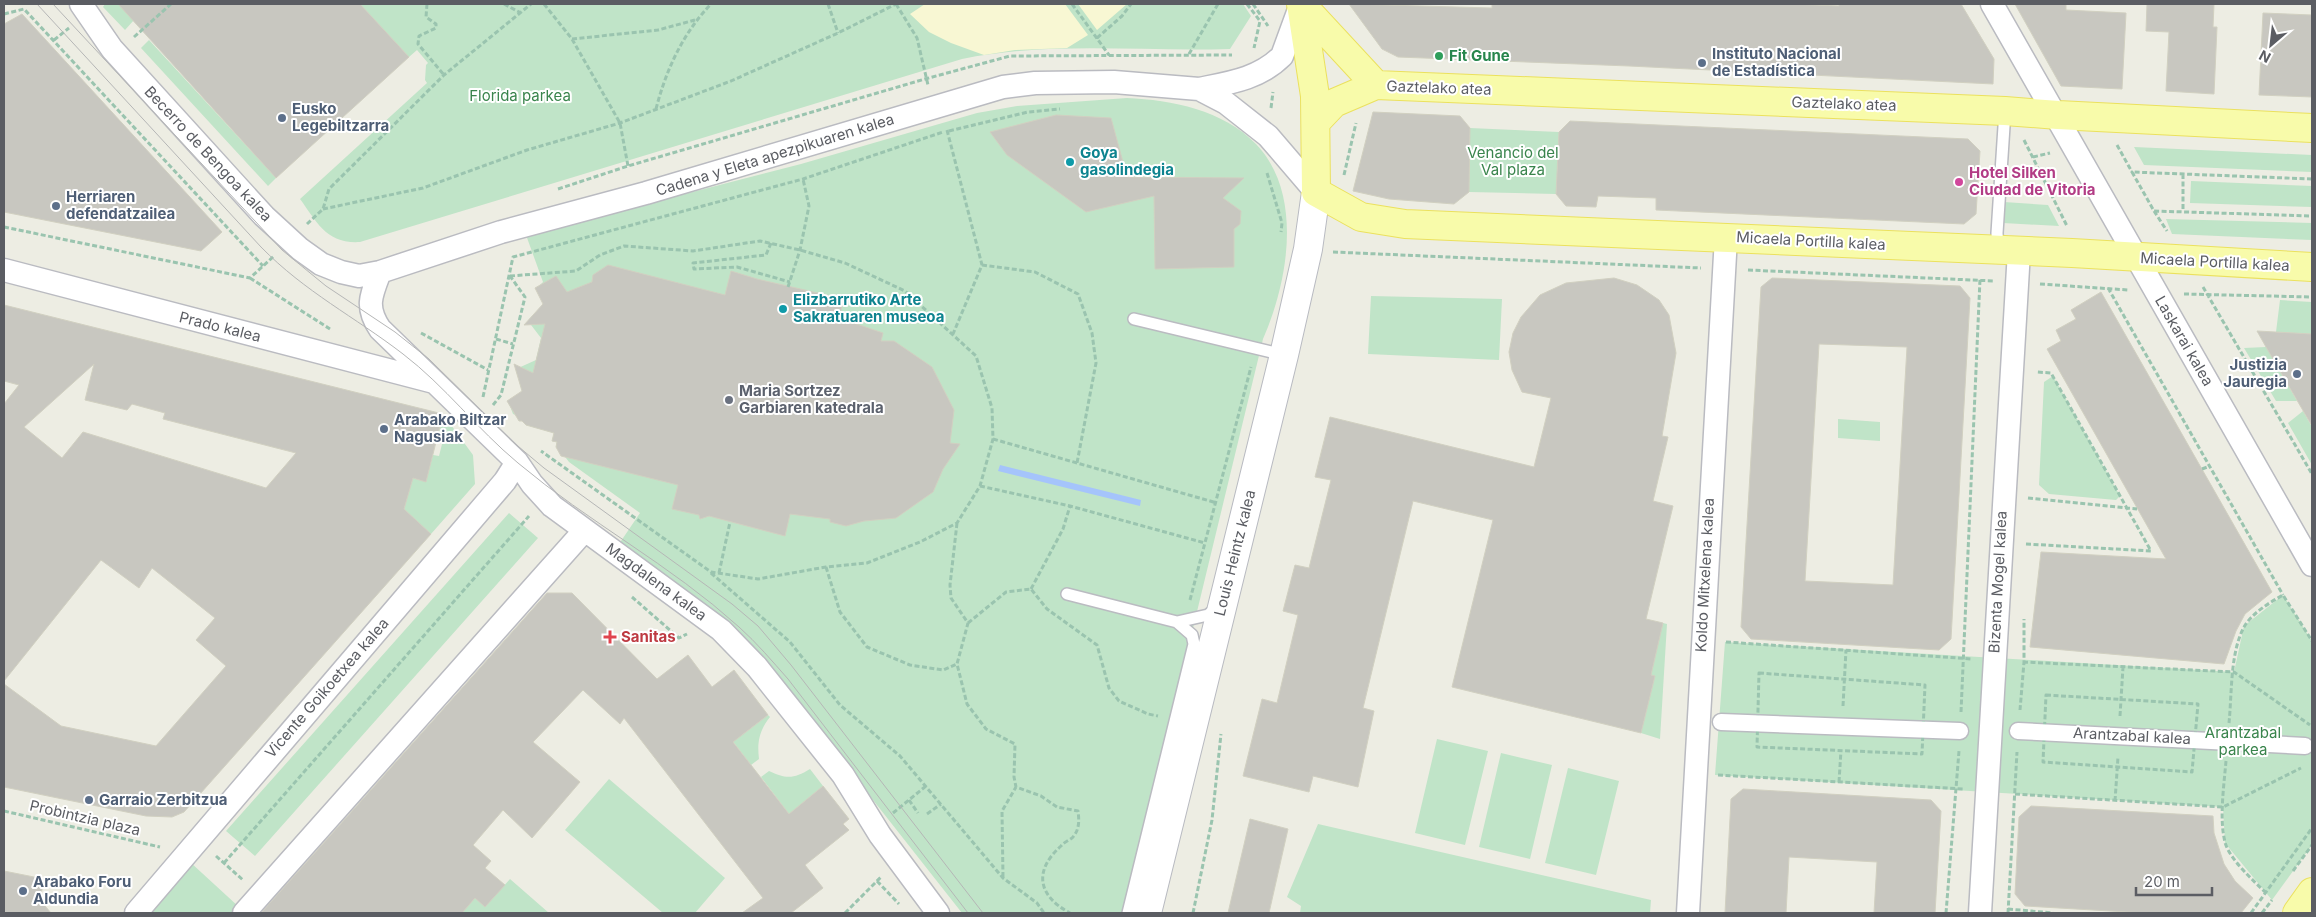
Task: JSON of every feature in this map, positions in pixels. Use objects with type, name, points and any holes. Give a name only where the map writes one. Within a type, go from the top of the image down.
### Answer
[{"type":"main road","name":"Gaztelako atea","points":[[1301,4],[1376,85]]},
{"type":"main road","points":[[1301,4],[1315,96],[1316,192]]},
{"type":"main road","name":"Gaztelako atea","points":[[1316,122],[1334,103],[1376,85],[2004,124],[2058,115],[2312,128]]},
{"type":"main road","name":"Micaela Portilla kalea","points":[[1316,192],[1360,217],[1379,221],[2312,267]]},
{"type":"main road","name":"Louis Heintz kalea","points":[[1147,913],[1284,355],[1308,250],[1316,192]]},
{"type":"main road","points":[[2297,913],[2312,892]]},
{"type":"street","name":"Becerro de Bengoa kalea","points":[[81,4],[112,49],[264,216],[290,240],[321,264],[341,272],[370,274]]},
{"type":"street","name":"Cadena y Eleta apezpikuaren kalea","points":[[370,274],[501,232],[646,193],[1003,87],[1035,82],[1114,82],[1199,89],[1241,80],[1266,69],[1282,56],[1301,4]]},
{"type":"street","name":"Laskarai kalea","points":[[1992,4],[2058,115],[2136,258],[2312,565]]},
{"type":"street","name":"Cadena y Eleta apezpikuaren kalea","points":[[1199,89],[1226,102],[1261,130],[1316,192]]},
{"type":"street","name":"Koldo Mitxelena kalea","points":[[1688,913],[1726,237]]},
{"type":"street","name":"Bizenta Mogel kalea","points":[[1980,913],[2016,282],[2008,251]]},
{"type":"street","name":"Prado kalea","points":[[4,270],[437,382]]},
{"type":"street","name":"Magdalena kalea","points":[[370,274],[372,318],[380,329],[437,382],[517,462],[532,484],[552,506],[584,531],[664,586],[721,630],[758,667],[843,775],[890,850],[938,913]]},
{"type":"street","name":"Vicente Goikoetxea kalea","points":[[136,913],[505,481],[517,462]]},
{"type":"street","points":[[244,913],[584,531]]},
{"type":"street","points":[[1721,722],[1960,731]]},
{"type":"street","name":"Arantzabal kalea","points":[[2018,731],[2305,746]]},
{"type":"lane","points":[[2004,124],[1997,234],[2008,251]]},
{"type":"lane","points":[[1134,319],[1284,355]]},
{"type":"lane","points":[[1067,594],[1177,622],[1192,635],[1194,644],[1128,913]]},
{"type":"lane","points":[[1177,622],[1208,615],[1223,602]]},
{"type":"path","points":[[128,43],[171,4]]},
{"type":"path","points":[[427,4],[426,17],[436,24],[436,28],[419,36],[418,44],[444,75]]},
{"type":"path","points":[[504,4],[521,13]]},
{"type":"path","points":[[250,278],[323,209],[330,189],[444,75],[531,4]]},
{"type":"path","points":[[544,4],[572,39],[620,123],[628,166],[552,191]]},
{"type":"path","points":[[656,110],[662,88],[681,43],[695,20],[712,4]]},
{"type":"path","points":[[828,4],[838,33]]},
{"type":"path","points":[[323,209],[423,188],[527,150],[620,123],[731,81],[838,33],[896,4],[917,38],[925,79],[948,131],[982,265],[953,334]]},
{"type":"path","points":[[1072,4],[1109,55]]},
{"type":"path","points":[[1097,38],[1122,16],[1131,4]]},
{"type":"path","points":[[1218,4],[1188,55],[1233,55],[1240,52]]},
{"type":"path","points":[[5,12],[24,9],[263,266]]},
{"type":"path","points":[[572,39],[658,30],[695,20]]},
{"type":"path","points":[[1247,50],[1254,47]]},
{"type":"path","points":[[499,412],[483,398],[513,257],[803,179],[948,131],[1028,112],[1068,108]]},
{"type":"path","points":[[2004,124],[2024,140],[2069,229]]},
{"type":"path","points":[[1264,166],[1282,223],[1281,239]]},
{"type":"path","points":[[2312,179],[2132,172],[2154,211],[2207,293],[2312,474]]},
{"type":"path","points":[[2183,174],[2183,212]]},
{"type":"path","points":[[788,287],[800,250],[809,206],[803,179]]},
{"type":"path","points":[[2154,211],[2312,216]]},
{"type":"path","points":[[4,226],[250,278],[338,334]]},
{"type":"path","points":[[510,276],[576,271],[600,255],[624,246],[693,251],[760,241],[845,263],[906,291],[976,356],[992,408],[992,439],[980,486],[957,523],[950,585],[951,598],[968,623]]},
{"type":"path","points":[[771,243],[766,255],[693,263],[694,270],[737,267],[790,282]]},
{"type":"path","points":[[1328,252],[1980,280],[2108,288],[2157,294],[2207,293],[2312,297]]},
{"type":"path","points":[[982,265],[1035,272],[1078,294],[1092,333],[1096,363],[1077,463]]},
{"type":"path","points":[[496,402],[500,395],[525,297],[510,276]]},
{"type":"path","points":[[1946,913],[1960,731],[1980,280]]},
{"type":"path","points":[[2108,288],[2283,595]]},
{"type":"path","points":[[496,339],[513,344]]},
{"type":"path","points":[[1223,479],[1256,348]]},
{"type":"path","points":[[2024,544],[2151,551],[2051,373],[2036,372]]},
{"type":"path","points":[[992,439],[1216,503]]},
{"type":"path","points":[[535,445],[711,572],[790,642],[840,705],[900,756],[1003,878],[1037,903],[1044,913]]},
{"type":"path","points":[[2202,469],[2210,466]]},
{"type":"path","points":[[980,486],[1070,506],[1205,543]]},
{"type":"path","points":[[2027,498],[2137,509]]},
{"type":"path","points":[[1031,589],[1063,530],[1070,506]]},
{"type":"path","points":[[224,863],[534,510]]},
{"type":"path","points":[[719,574],[730,522]]},
{"type":"path","points":[[711,572],[758,579],[826,566],[867,564],[920,542],[957,523]]},
{"type":"path","points":[[826,566],[840,612],[867,647],[910,665],[944,670],[957,664]]},
{"type":"path","points":[[1003,878],[1002,811],[1016,787],[1014,777],[1015,744],[986,729],[967,704],[957,664],[968,623],[1006,592],[1031,589]]},
{"type":"path","points":[[1031,589],[1047,609],[1097,645],[1110,688],[1119,701],[1148,714],[1162,717]]},
{"type":"path","points":[[2234,672],[2312,726]]},
{"type":"path","points":[[1715,775],[1987,791],[2223,808],[2309,764]]},
{"type":"path","points":[[891,814],[926,786]]},
{"type":"path","points":[[1016,787],[1040,796],[1057,807],[1078,811],[1080,822],[1074,836],[1061,846],[1045,863],[1041,876],[1044,887],[1053,902],[1069,913]]},
{"type":"path","points":[[909,800],[918,812]]},
{"type":"path","points":[[927,814],[941,804]]},
{"type":"path","name":"Probintzia plaza","points":[[4,811],[160,847]]},
{"type":"path","points":[[2251,913],[2312,828]]},
{"type":"path","points":[[198,839],[260,895]]},
{"type":"path","points":[[845,913],[877,881],[901,907]]},
{"type":"path","points":[[2008,909],[2053,913]]},
{"type":"green space","points":[[105,4],[125,4],[122,8],[134,20],[125,30],[103,7]]},
{"type":"green space","name":"Florida parkea","points":[[360,4],[1243,4],[1251,16],[1230,49],[1096,48],[1028,50],[962,59],[360,242],[348,242],[324,230],[300,199],[427,83],[425,80],[426,65],[428,63],[417,50],[409,57]]},
{"type":"green space","points":[[149,40],[276,178],[268,186],[141,48]]},
{"type":"green space","points":[[1127,98],[1179,104],[1213,115],[1243,132],[1256,144],[1271,164],[1281,188],[1286,213],[1287,239],[1279,292],[1263,339],[1124,913],[962,913],[810,720],[619,544],[640,513],[569,462],[556,445],[557,442],[552,441],[554,433],[526,425],[513,414],[508,401],[523,395],[516,369],[536,360],[541,338],[528,321],[532,316],[535,317],[546,302],[536,289],[543,282],[526,235],[801,164],[977,113],[1017,106]]},
{"type":"green space","name":"Venancio del Val plaza","points":[[1470,128],[1559,132],[1556,194],[1469,192]]},
{"type":"green space","points":[[2134,147],[2312,155],[2312,172],[2144,165]]},
{"type":"green space","points":[[2191,181],[2312,186],[2312,207],[2190,203]]},
{"type":"green space","points":[[2004,202],[2048,205],[2059,226],[2003,223]]},
{"type":"green space","points":[[2166,219],[2312,223],[2312,240],[2172,234]]},
{"type":"green space","points":[[1371,296],[1502,299],[1499,360],[1368,354]]},
{"type":"green space","points":[[2280,300],[2312,302],[2312,334],[2276,332]]},
{"type":"green space","points":[[2266,347],[2297,401],[2276,401],[2244,348]]},
{"type":"green space","points":[[2053,376],[2120,496],[2116,500],[2049,494],[2039,485],[2044,382]]},
{"type":"green space","points":[[2303,411],[2312,427],[2312,465],[2288,423]]},
{"type":"green space","points":[[443,414],[473,455],[475,484],[431,534],[404,509],[413,478],[426,482],[433,455],[439,456],[442,444],[437,442]]},
{"type":"green space","points":[[1838,419],[1880,422],[1880,441],[1838,438]]},
{"type":"green space","points":[[509,513],[538,538],[255,856],[226,831]]},
{"type":"green space","name":"Arantzabal parkea","points":[[2283,595],[2312,641],[2312,845],[2272,900],[2225,843],[2223,807],[1715,775],[1725,642],[2234,672],[2244,626]]},
{"type":"green space","points":[[1663,623],[1667,624],[1660,739],[1641,733],[1655,676],[1651,675]]},
{"type":"green space","points":[[768,715],[770,717],[763,727],[760,737],[758,747],[759,759],[751,765],[728,735],[742,735]]},
{"type":"green space","points":[[1437,739],[1488,751],[1465,845],[1415,833]]},
{"type":"green space","points":[[1501,753],[1552,765],[1530,859],[1479,847]]},
{"type":"green space","points":[[1568,768],[1619,781],[1596,875],[1545,863]]},
{"type":"green space","points":[[810,769],[823,786],[789,814],[761,777],[769,771],[790,777]]},
{"type":"green space","points":[[609,779],[725,878],[695,913],[663,913],[565,830]]},
{"type":"green space","points":[[1318,824],[1651,900],[1650,913],[1300,913],[1301,906],[1287,897]]},
{"type":"green space","points":[[190,862],[239,907],[233,913],[146,913]]},
{"type":"green space","points":[[510,879],[549,913],[462,913],[475,898],[485,907]]},
{"type":"sand","points":[[925,4],[1065,4],[1088,35],[1067,48],[1015,50],[984,55],[951,43],[929,32],[910,14]]},
{"type":"sand","points":[[1078,4],[1127,4],[1097,30]]},
{"type":"water","points":[[1000,465],[1141,500],[1140,506],[998,471]]},
{"type":"building","name":"Eusko Legebiltzarra","points":[[118,4],[360,4],[409,57],[276,178]]},
{"type":"building","points":[[1349,4],[1492,8],[1492,4],[1791,4],[1839,6],[1839,4],[1961,4],[1994,59],[1993,84],[1398,57],[1382,49]]},
{"type":"building","points":[[2015,4],[2066,4],[2066,10],[2126,13],[2122,89],[2061,86]]},
{"type":"building","points":[[2147,4],[2214,4],[2213,27],[2217,27],[2214,94],[2166,91],[2169,32],[2146,31]]},
{"type":"building","points":[[2263,13],[2312,15],[2312,97],[2259,95]]},
{"type":"building","points":[[22,14],[222,232],[201,251],[4,212],[4,24]]},
{"type":"building","points":[[1373,112],[1460,116],[1470,128],[1469,192],[1454,204],[1389,199],[1353,191]]},
{"type":"building","points":[[1056,115],[1111,118],[1127,177],[1244,178],[1223,198],[1241,211],[1240,224],[1234,229],[1234,267],[1155,269],[1154,196],[1086,212],[1007,155],[990,132]]},
{"type":"building","points":[[1570,121],[1968,139],[1980,151],[1976,214],[1964,224],[1656,210],[1656,198],[1598,196],[1596,207],[1566,206],[1556,194],[1559,132]]},
{"type":"building","name":"Maria Sortzez Garbiaren katedrala","points":[[608,265],[725,295],[731,271],[757,279],[844,299],[839,318],[883,333],[881,341],[894,341],[932,367],[954,410],[950,443],[960,444],[943,469],[933,492],[896,518],[864,521],[846,526],[830,522],[830,519],[790,514],[785,536],[709,516],[700,519],[699,515],[672,509],[678,485],[561,456],[556,447],[557,442],[552,441],[554,433],[526,425],[519,421],[507,401],[522,391],[514,364],[533,373],[545,324],[524,325],[543,304],[535,288],[556,276],[567,292],[592,282],[593,275]]},
{"type":"building","points":[[1614,278],[1637,285],[1659,300],[1669,315],[1676,353],[1662,436],[1668,437],[1653,501],[1673,506],[1646,619],[1663,623],[1651,675],[1655,676],[1641,733],[1452,687],[1493,520],[1413,501],[1363,708],[1374,711],[1358,787],[1313,776],[1309,792],[1243,776],[1262,699],[1277,703],[1298,615],[1283,611],[1295,565],[1309,568],[1331,480],[1315,477],[1330,417],[1534,467],[1551,398],[1522,392],[1512,370],[1509,352],[1513,333],[1521,317],[1540,295],[1566,283]]},
{"type":"building","points":[[1772,278],[1960,286],[1970,298],[1951,639],[1939,650],[1751,639],[1741,627],[1761,287]],"holes":[[[1819,344],[1907,347],[1893,585],[1805,581]]]},
{"type":"building","points":[[2101,292],[2272,592],[2245,614],[2236,631],[2224,664],[2030,647],[2041,552],[2166,559],[2047,349],[2061,341],[2056,330],[2076,319],[2071,310]]},
{"type":"building","points":[[4,305],[443,414],[426,482],[413,478],[404,509],[431,534],[184,812],[172,817],[146,816],[4,787],[4,684],[61,726],[156,746],[226,666],[196,640],[215,618],[152,568],[139,588],[101,560],[4,681],[4,404],[19,385],[4,381]],"holes":[[[94,364],[85,400],[127,410],[132,404],[165,413],[163,419],[296,453],[266,488],[83,432],[62,458],[24,427]]]},
{"type":"building","name":"Justizia Jauregia","points":[[2257,331],[2312,334],[2312,426],[2266,347]]},
{"type":"building","points":[[547,593],[572,593],[657,679],[688,655],[712,687],[734,670],[768,715],[733,742],[789,814],[823,786],[849,819],[843,824],[849,830],[805,865],[823,888],[791,913],[742,913],[763,898],[624,718],[620,724],[583,690],[533,742],[580,782],[532,838],[503,810],[473,845],[491,861],[485,868],[505,885],[485,907],[475,898],[462,913],[261,913]]},
{"type":"building","points":[[1743,789],[1931,800],[1941,811],[1935,913],[1874,913],[1877,862],[1789,857],[1786,913],[1725,913],[1731,799]]},
{"type":"building","points":[[2031,806],[2213,816],[2214,833],[2224,864],[2235,881],[2253,898],[2241,913],[2144,913],[2025,906],[2015,894],[2019,817]]},
{"type":"building","points":[[1250,819],[1288,829],[1269,913],[1228,913]]},
{"type":"building","name":"Arabako Foru Aldundia","points":[[4,871],[44,879],[40,900],[51,913],[4,913]]},
{"type":"tram line","points":[[37,4],[261,247],[278,263],[295,278],[418,366],[518,463],[572,505],[658,563],[746,633],[788,679],[968,913]]},
{"type":"tram line","points":[[53,4],[282,250],[326,286],[395,332],[429,359],[513,442],[544,468],[732,604],[758,626],[791,665],[983,913]]},
{"type":"place","name":"Fit Gune","points":[[1439,56]]},
{"type":"place","name":"Instituto Nacional de Estadística","points":[[1702,63]]},
{"type":"place","name":"Eusko Legebiltzarra","points":[[282,118]]},
{"type":"place","name":"Goya gasolindegia","points":[[1070,162]]},
{"type":"place","name":"Hotel Silken Ciudad de Vitoria","points":[[1959,182]]},
{"type":"place","name":"Herriaren defendatzailea","points":[[56,206]]},
{"type":"place","name":"Elizbarrutiko Arte Sakratuaren museoa","points":[[783,309]]},
{"type":"place","name":"Justizia Jauregia","points":[[2297,374]]},
{"type":"place","name":"Maria Sortzez Garbiaren katedrala","points":[[729,400]]},
{"type":"place","name":"Arabako Biltzar Nagusiak","points":[[384,429]]},
{"type":"place","name":"Sanitas","points":[[610,637]]},
{"type":"place","name":"Garraio Zerbitzua","points":[[89,800]]},
{"type":"place","name":"Arabako Foru Aldundia","points":[[23,891]]}]
